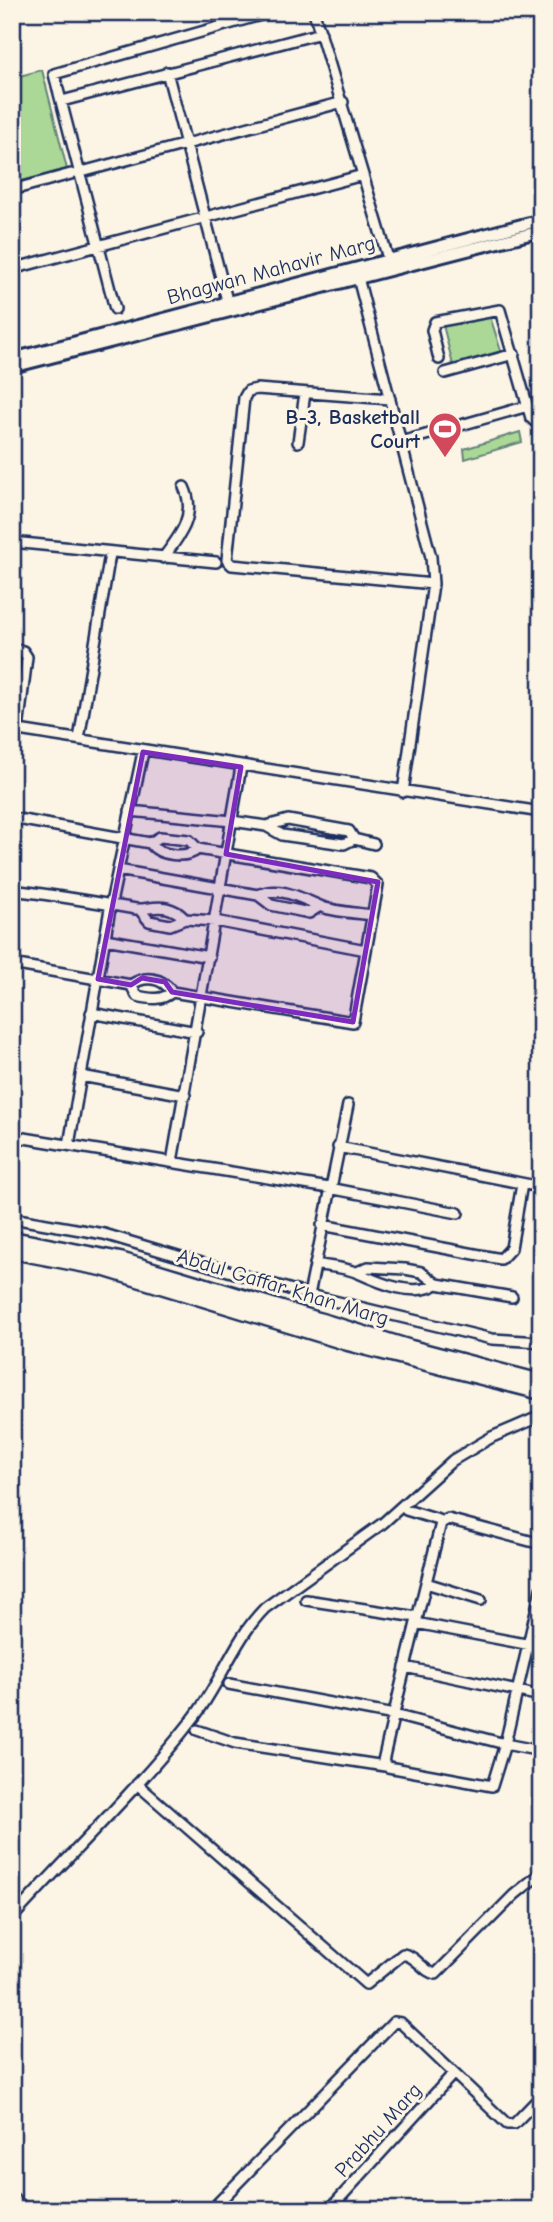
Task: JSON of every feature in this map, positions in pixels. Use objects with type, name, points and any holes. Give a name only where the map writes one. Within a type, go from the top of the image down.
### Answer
[{"type":"main road","name":"Abdul Gaffar Khan Marg","points":[[12,1239],[120,1260],[411,1348],[541,1382]]},
{"type":"main road","name":"Abdul Gaffar Khan Marg","points":[[12,1251],[114,1271],[348,1343],[541,1392]]},
{"type":"street","points":[[115,309],[99,246],[74,173],[62,100],[54,74],[271,12]]},
{"type":"street","points":[[314,12],[390,265]]},
{"type":"street","points":[[62,100],[321,33]]},
{"type":"street","points":[[167,72],[228,305]]},
{"type":"street","points":[[12,190],[343,102]]},
{"type":"street","points":[[12,269],[363,175]]},
{"type":"street","name":"Bhagwan Mahavir Marg","points":[[13,358],[357,274],[540,224]]},
{"type":"street","points":[[357,274],[427,532],[433,584],[403,792]]},
{"type":"street","points":[[439,359],[433,324],[495,309],[501,313],[534,422],[541,427]]},
{"type":"street","points":[[445,373],[514,354]]},
{"type":"street","points":[[390,399],[257,389],[245,394],[228,562],[232,565],[433,584]]},
{"type":"street","points":[[298,442],[304,393]]},
{"type":"street","points":[[401,442],[528,406]]},
{"type":"street","points":[[163,558],[182,535],[189,515],[190,500],[184,487]]},
{"type":"street","points":[[12,542],[110,554],[216,562]]},
{"type":"street","points":[[79,739],[110,554]]},
{"type":"street","points":[[12,649],[23,651],[27,657],[15,730],[541,812]]},
{"type":"street","points":[[69,1146],[123,839],[143,752]]},
{"type":"street","points":[[172,1162],[197,1032],[241,767]]},
{"type":"street","points":[[130,811],[267,826],[282,835],[298,838],[344,844],[354,839],[374,844]]},
{"type":"street","points":[[12,818],[150,843],[158,838],[189,840],[198,849],[374,879],[378,885],[353,1022],[203,995],[172,992],[163,998],[143,998],[137,996],[131,985]]},
{"type":"street","points":[[267,826],[288,820],[349,831],[354,839]]},
{"type":"street","points":[[150,843],[156,850],[179,855],[187,855],[198,849]]},
{"type":"street","points":[[118,870],[258,895],[278,891],[310,899],[320,906],[372,915]]},
{"type":"street","points":[[12,890],[111,903],[140,910],[149,921],[170,925],[185,919],[215,920],[366,950]]},
{"type":"street","points":[[258,895],[271,905],[309,913],[320,906]]},
{"type":"street","points":[[140,910],[149,905],[164,907],[177,911],[185,919]]},
{"type":"street","points":[[105,939],[209,957]]},
{"type":"street","points":[[12,964],[131,985],[144,978],[165,982],[172,992]]},
{"type":"street","points":[[91,1013],[197,1032]]},
{"type":"street","points":[[80,1076],[185,1095]]},
{"type":"street","points":[[309,1295],[348,1105]]},
{"type":"street","points":[[12,1136],[329,1188],[458,1213]]},
{"type":"street","points":[[338,1147],[541,1186]]},
{"type":"street","points":[[322,1225],[501,1259],[511,1248],[522,1184]]},
{"type":"street","points":[[12,1218],[104,1234],[309,1295],[492,1339],[541,1342]]},
{"type":"street","points":[[315,1264],[357,1272],[375,1282],[413,1290],[428,1289],[437,1284]]},
{"type":"street","points":[[357,1272],[368,1267],[405,1269],[421,1272],[437,1284],[512,1297]]},
{"type":"street","points":[[12,1918],[137,1784],[198,1713],[249,1626],[273,1600],[383,1523],[453,1460],[492,1437],[541,1416]]},
{"type":"street","points":[[406,1510],[541,1544]]},
{"type":"street","points":[[386,1766],[383,1761],[442,1521]]},
{"type":"street","points":[[426,1583],[481,1600]]},
{"type":"street","points":[[197,1730],[234,1743],[386,1766],[492,1786],[505,1744],[541,1589]]},
{"type":"street","points":[[306,1600],[541,1647]]},
{"type":"street","points":[[405,1667],[541,1696]]},
{"type":"street","points":[[229,1684],[394,1715],[541,1751]]},
{"type":"street","points":[[137,1784],[366,1984],[403,1954],[436,1974],[541,1872]]},
{"type":"street","points":[[217,2204],[390,2024],[401,2023],[507,2124],[514,2124],[541,2096]]},
{"type":"street","name":"Prabhu Marg","points":[[329,2210],[453,2074]]},
{"type":"street","points":[[12,2197],[26,2210]]},
{"type":"highlighted area","points":[[143,752],[241,767],[226,854],[378,882],[353,1022],[172,992],[165,982],[142,978],[131,985],[98,979]]},
{"type":"green space","points":[[42,70],[67,169],[12,184],[12,78]]},
{"type":"green space","points":[[489,313],[501,351],[453,365],[443,325]]},
{"type":"green space","points":[[520,432],[522,442],[465,459],[464,449]]},
{"type":"place","name":"B-3, Basketball Court","points":[[445,459]]}]
